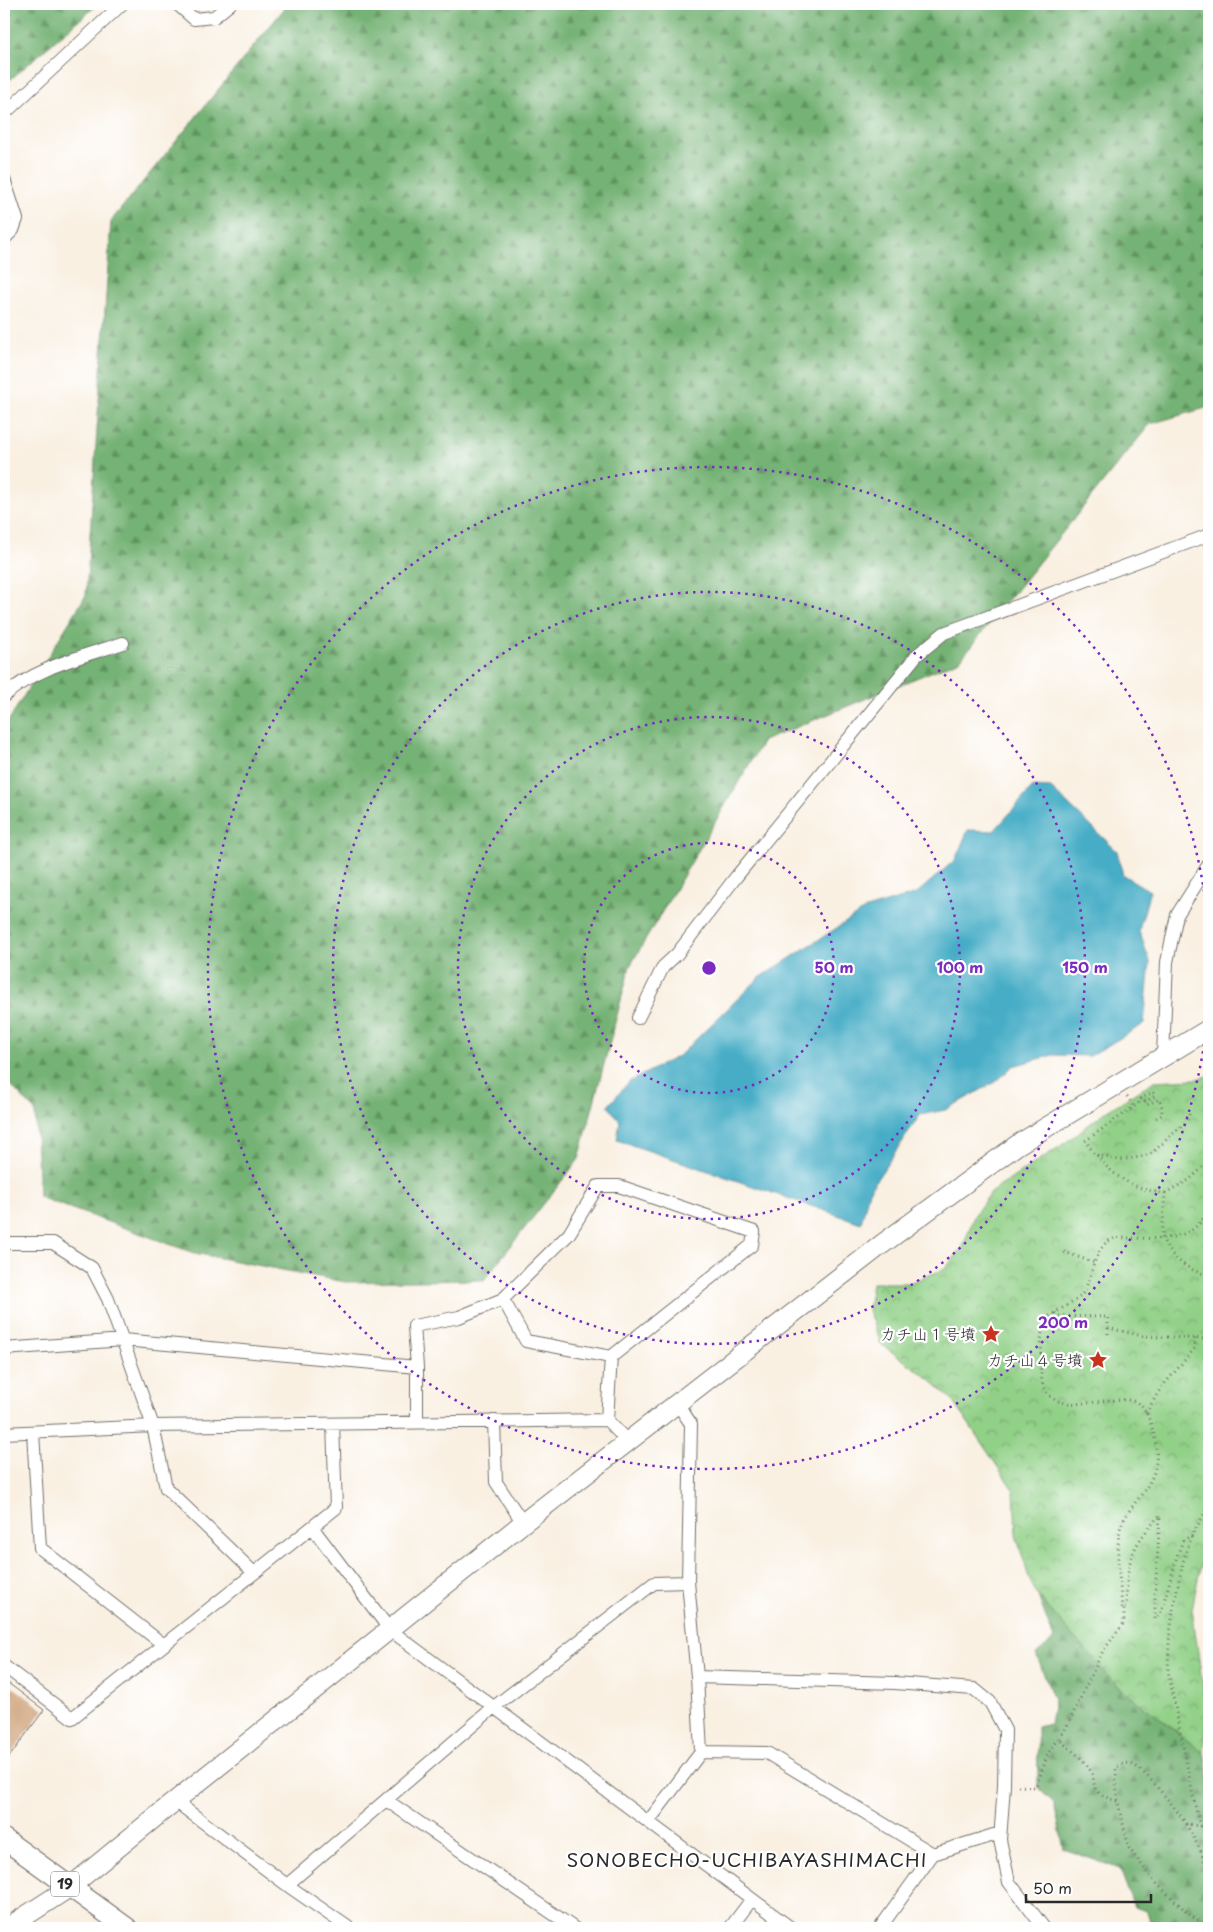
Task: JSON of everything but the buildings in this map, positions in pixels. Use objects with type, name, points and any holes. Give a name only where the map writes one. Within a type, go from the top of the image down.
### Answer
[{"type":"main road","name":"19","points":[[4,1839],[127,1928]]},
{"type":"street","points":[[4,114],[122,4]]},
{"type":"street","points":[[177,4],[194,19],[214,17],[230,4]]},
{"type":"street","points":[[4,179],[17,219],[13,230],[4,239]]},
{"type":"street","points":[[638,1018],[662,967],[677,954],[736,877],[917,655],[944,633],[1209,535]]},
{"type":"street","points":[[4,696],[18,684],[54,666],[123,643]]},
{"type":"street","points":[[1164,1055],[1167,962],[1177,915],[1209,864]]},
{"type":"street","points":[[7,1928],[70,1887],[523,1523],[881,1245],[1017,1145],[1209,1028]]},
{"type":"street","points":[[417,1423],[417,1367],[414,1326],[459,1317],[503,1299],[569,1234],[598,1186],[619,1186],[754,1232],[752,1245],[611,1358],[607,1420]]},
{"type":"street","points":[[4,1243],[53,1243],[92,1268],[108,1299],[153,1426],[166,1488],[250,1569]]},
{"type":"street","points":[[503,1299],[526,1341],[611,1358]]},
{"type":"street","points":[[4,1349],[123,1340],[417,1367]]},
{"type":"street","points":[[648,1822],[701,1752],[697,1677],[688,1582],[691,1424],[677,1403]]},
{"type":"street","points":[[4,1433],[153,1426],[607,1420],[628,1442]]},
{"type":"street","points":[[494,1422],[496,1482],[523,1523]]},
{"type":"street","points":[[4,1666],[72,1718],[336,1508],[333,1424]]},
{"type":"street","points":[[33,1432],[40,1548],[164,1645]]},
{"type":"street","points":[[312,1527],[390,1630],[791,1928]]},
{"type":"street","points":[[287,1885],[494,1707],[654,1583],[688,1582]]},
{"type":"street","points":[[697,1677],[896,1683],[974,1689],[990,1702],[1005,1730],[1004,1786],[1000,1834],[1010,1882],[1044,1928]]},
{"type":"street","points":[[701,1752],[767,1753],[933,1854]]},
{"type":"street","points":[[386,1800],[574,1928]]},
{"type":"street","points":[[175,1801],[287,1885],[349,1928]]},
{"type":"street","points":[[880,1928],[933,1854],[1000,1834]]},
{"type":"street","points":[[730,1928],[752,1899]]},
{"type":"path","points":[[1156,1118],[1162,1115],[1159,1099],[1146,1105],[1145,1102],[1155,1096],[1154,1092],[1140,1099],[1138,1104],[1085,1141],[1104,1166],[1128,1183],[1165,1193],[1189,1180],[1209,1162]]},
{"type":"path","points":[[1096,1155],[1119,1160],[1141,1157],[1152,1153],[1186,1122],[1190,1112]]},
{"type":"path","points":[[1165,1193],[1162,1238],[1168,1248],[1183,1264],[1190,1270],[1206,1275],[1209,1279]]},
{"type":"path","points":[[1124,1607],[1122,1609],[1118,1548],[1121,1527],[1151,1481],[1155,1468],[1156,1448],[1146,1413],[1141,1405],[1128,1400],[1062,1403],[1052,1397],[1044,1387],[1041,1375],[1043,1329],[1047,1318],[1083,1294],[1094,1263],[1104,1244],[1113,1238],[1162,1238],[1189,1232],[1199,1224],[1209,1211]]},
{"type":"path","points":[[1209,1232],[1205,1243],[1209,1244]]},
{"type":"path","points":[[1064,1252],[1094,1263]]},
{"type":"path","points":[[1055,1313],[1060,1316],[1108,1317],[1108,1336]]},
{"type":"path","points":[[1108,1328],[1143,1336],[1209,1339]]},
{"type":"path","points":[[1146,1413],[1161,1388],[1195,1348],[1195,1338]]},
{"type":"path","points":[[1186,1824],[1200,1826],[1168,1671],[1169,1641],[1174,1604],[1192,1535],[1209,1506]]},
{"type":"path","points":[[1004,1786],[1035,1787],[1040,1778],[1053,1744],[1059,1739],[1103,1651],[1124,1623],[1127,1570],[1130,1556],[1140,1538],[1160,1515],[1155,1620],[1160,1615],[1183,1541],[1192,1535]]},
{"type":"path","points":[[1059,1739],[1086,1764],[1097,1792],[1102,1796],[1118,1801]]},
{"type":"path","points":[[1208,1928],[1190,1916],[1166,1894],[1129,1848],[1118,1801],[1116,1767],[1123,1763],[1131,1764],[1156,1786],[1186,1824],[1200,1849],[1209,1874]]},
{"type":"green space","points":[[4,4],[98,4],[4,85]]},
{"type":"green space","points":[[288,4],[1209,4],[1209,407],[1150,424],[960,660],[763,741],[630,966],[579,1159],[484,1280],[345,1282],[194,1253],[39,1197],[35,1111],[4,1078],[4,728],[86,595],[111,221]]},
{"type":"green space","points":[[1209,1076],[1209,1535],[1205,1543],[1192,1609],[1207,1717],[1204,1752],[1116,1685],[1038,1596],[1030,1581],[1016,1535],[1014,1491],[954,1402],[927,1377],[881,1344],[868,1310],[872,1283],[909,1283],[945,1269],[963,1247],[974,1216],[990,1193],[1065,1143],[1104,1113],[1154,1081],[1197,1079]]},
{"type":"green space","points":[[1038,1596],[1116,1685],[1204,1752],[1209,1777],[1209,1928],[1152,1928],[1147,1911],[1134,1907],[1120,1869],[1064,1849],[1054,1803],[1038,1788],[1037,1727],[1050,1724],[1054,1700],[1036,1654],[1054,1639]]},
{"type":"water","points":[[1033,787],[1051,788],[1117,851],[1123,875],[1150,891],[1139,930],[1150,962],[1144,1024],[1090,1056],[1053,1055],[1013,1066],[997,1081],[945,1110],[920,1115],[869,1191],[861,1223],[617,1140],[620,1121],[608,1106],[629,1082],[680,1055],[758,979],[866,909],[916,894],[955,860],[968,830],[994,831]]},
{"type":"place","name":"カチ山１号墳","points":[[991,1334]]},
{"type":"place","name":"カチ山４号墳","points":[[1098,1360]]},
{"type":"district","name":"SONOBECHO-UCHIBAYASHIMACHI","points":[[747,1860]]}]
